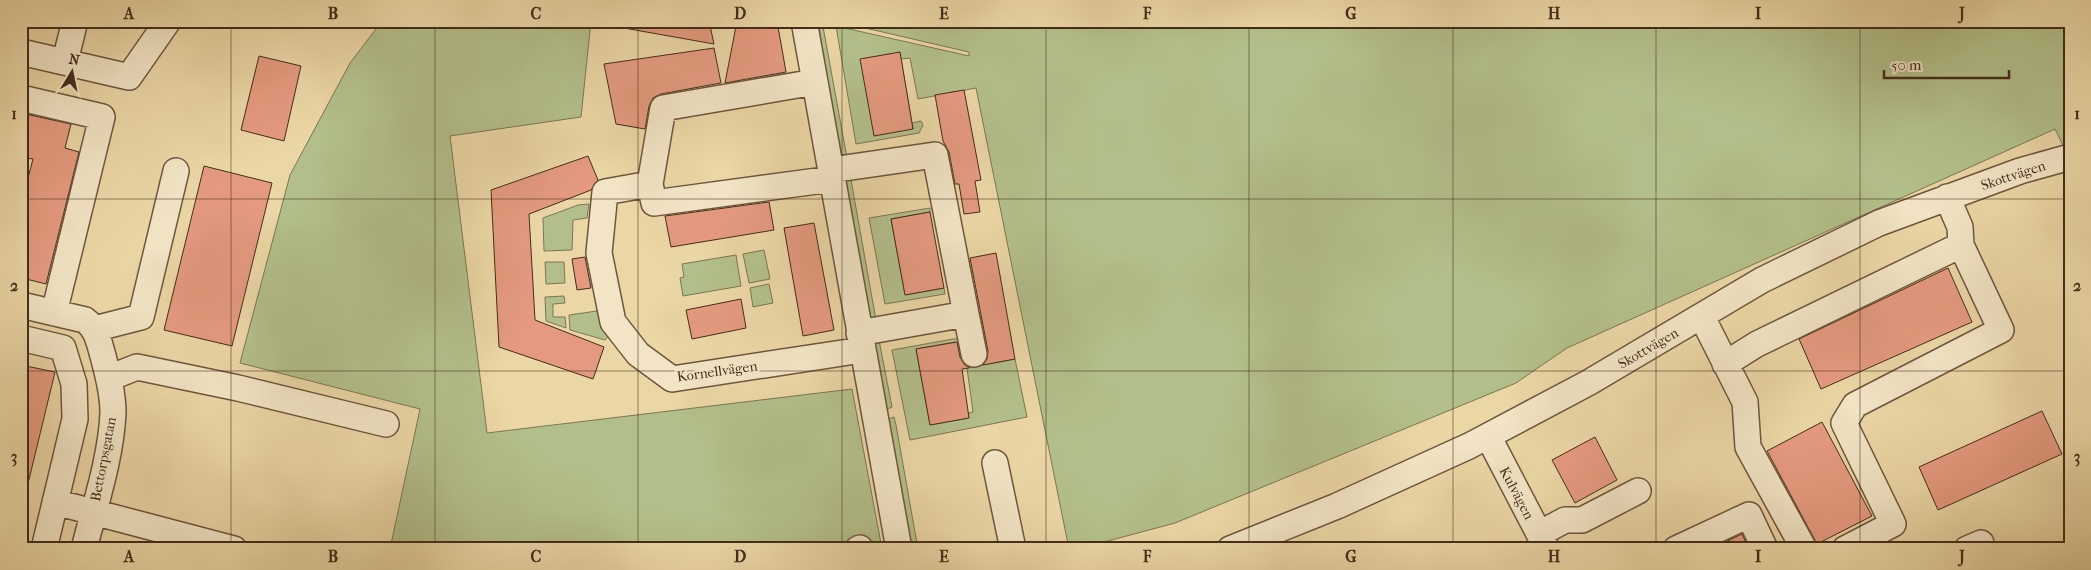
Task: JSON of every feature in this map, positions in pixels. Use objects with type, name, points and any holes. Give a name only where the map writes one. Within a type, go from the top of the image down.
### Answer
[{"type":"street","points":[[65,61],[75,21]]},
{"type":"street","points":[[21,52],[129,76],[168,21]]},
{"type":"street","points":[[804,21],[860,342],[899,549]]},
{"type":"street","points":[[815,82],[663,108],[650,184],[654,203],[935,155],[974,354]]},
{"type":"street","points":[[21,98],[102,117],[54,313]]},
{"type":"street","name":"Skottvägen","points":[[1230,549],[1338,506],[1488,436],[1588,383],[1762,280],[1879,223],[1948,197],[2070,157]]},
{"type":"street","points":[[21,305],[84,320],[94,329],[141,317],[176,171]]},
{"type":"street","name":"Kornellvägen","points":[[650,184],[605,192],[599,253],[613,322],[638,354],[672,379],[860,342]]},
{"type":"street","points":[[1846,549],[1893,524],[1844,423],[1856,405],[2001,330],[1961,245],[1960,227],[1948,197]]},
{"type":"street","points":[[1725,364],[1757,344],[1961,245]]},
{"type":"street","points":[[860,342],[966,314]]},
{"type":"street","points":[[1702,317],[1745,402],[1748,447],[1804,549]]},
{"type":"street","name":"Bettorpsgatan","points":[[84,549],[111,433],[113,412],[109,378],[94,329]]},
{"type":"street","points":[[21,338],[63,348],[74,384],[75,419],[44,549]]},
{"type":"street","points":[[109,378],[137,367],[238,388],[386,424]]},
{"type":"street","name":"Kulvägen","points":[[1488,436],[1543,541]]},
{"type":"street","points":[[995,463],[1013,549]]},
{"type":"street","points":[[1543,541],[1565,520],[1582,520],[1638,491]]},
{"type":"street","points":[[55,502],[234,549]]},
{"type":"street","points":[[1676,549],[1749,515],[1765,549]]},
{"type":"green space","points":[[382,21],[591,21],[581,117],[450,136],[487,433],[852,389],[882,549],[390,549],[420,409],[240,363],[290,175],[350,63]]},
{"type":"green space","points":[[814,21],[822,21],[847,158],[838,153]]},
{"type":"green space","points":[[835,21],[2070,21],[2070,160],[2055,129],[1567,348],[1516,383],[1175,523],[1078,549],[1069,549],[976,88],[918,99],[910,58],[901,59],[913,129],[912,123],[921,121],[923,125],[919,133],[856,144],[836,26],[969,56],[969,52]]},
{"type":"green space","points":[[849,177],[876,320],[867,318],[845,184]]},
{"type":"green space","points":[[589,204],[587,218],[573,220],[572,250],[544,251],[543,218],[578,205]]},
{"type":"green space","points":[[930,208],[930,212],[891,219],[905,295],[944,288],[945,294],[885,304],[869,218]]},
{"type":"green space","points":[[764,250],[770,279],[749,283],[743,254]]},
{"type":"green space","points":[[736,255],[741,286],[683,296],[680,278],[684,277],[682,264]]},
{"type":"green space","points":[[545,262],[564,262],[565,283],[546,284]]},
{"type":"green space","points":[[769,284],[773,303],[753,307],[750,288]]},
{"type":"green space","points":[[564,296],[565,303],[553,304],[553,317],[565,317],[566,328],[546,321],[545,297]]},
{"type":"green space","points":[[597,311],[608,337],[605,340],[570,330],[569,315]]},
{"type":"green space","points":[[957,339],[962,348],[956,348],[955,342],[916,349],[930,425],[969,418],[968,413],[973,412],[967,368],[1015,359],[1027,417],[910,440],[892,350]]},
{"type":"green space","points":[[879,340],[892,407],[885,410],[873,345]]},
{"type":"green space","points":[[894,417],[918,549],[910,549],[886,420]]},
{"type":"building","points":[[624,21],[709,21],[714,44],[624,28]]},
{"type":"building","points":[[737,21],[777,21],[786,72],[725,83]]},
{"type":"building","points":[[714,48],[721,83],[661,94],[653,98],[649,106],[645,129],[616,124],[604,64]]},
{"type":"building","points":[[900,52],[913,129],[874,136],[860,59]]},
{"type":"building","points":[[259,56],[301,66],[284,141],[241,130]]},
{"type":"building","points":[[964,90],[981,180],[975,181],[980,212],[964,214],[959,184],[955,184],[949,152],[943,141],[935,95]]},
{"type":"building","points":[[21,113],[71,124],[65,148],[79,152],[46,284],[22,278],[24,271],[21,270],[21,205],[33,159],[21,157]]},
{"type":"building","points":[[588,156],[598,180],[591,190],[529,214],[535,320],[604,347],[593,379],[499,347],[491,190]]},
{"type":"building","points":[[204,166],[272,183],[232,346],[164,330]]},
{"type":"building","points":[[769,202],[774,230],[671,247],[665,216]]},
{"type":"building","points":[[930,212],[944,288],[905,295],[891,219]]},
{"type":"building","points":[[814,223],[834,330],[803,336],[784,228]]},
{"type":"building","points":[[996,253],[1015,359],[983,365],[987,359],[988,351],[970,258]]},
{"type":"building","points":[[585,257],[591,288],[577,290],[572,259]]},
{"type":"building","points":[[1948,268],[1972,322],[1821,389],[1799,339]]},
{"type":"building","points":[[741,299],[746,328],[692,339],[686,310]]},
{"type":"building","points":[[957,342],[960,357],[969,368],[962,369],[969,418],[930,425],[916,349]]},
{"type":"building","points":[[21,365],[55,372],[26,492],[21,492]]},
{"type":"building","points":[[2042,411],[2062,454],[1938,510],[1919,467]]},
{"type":"building","points":[[1822,422],[1872,516],[1817,544],[1767,451]]},
{"type":"building","points":[[1595,437],[1617,480],[1575,503],[1552,460]]},
{"type":"building","points":[[1742,534],[1749,549],[1711,549]]}]
